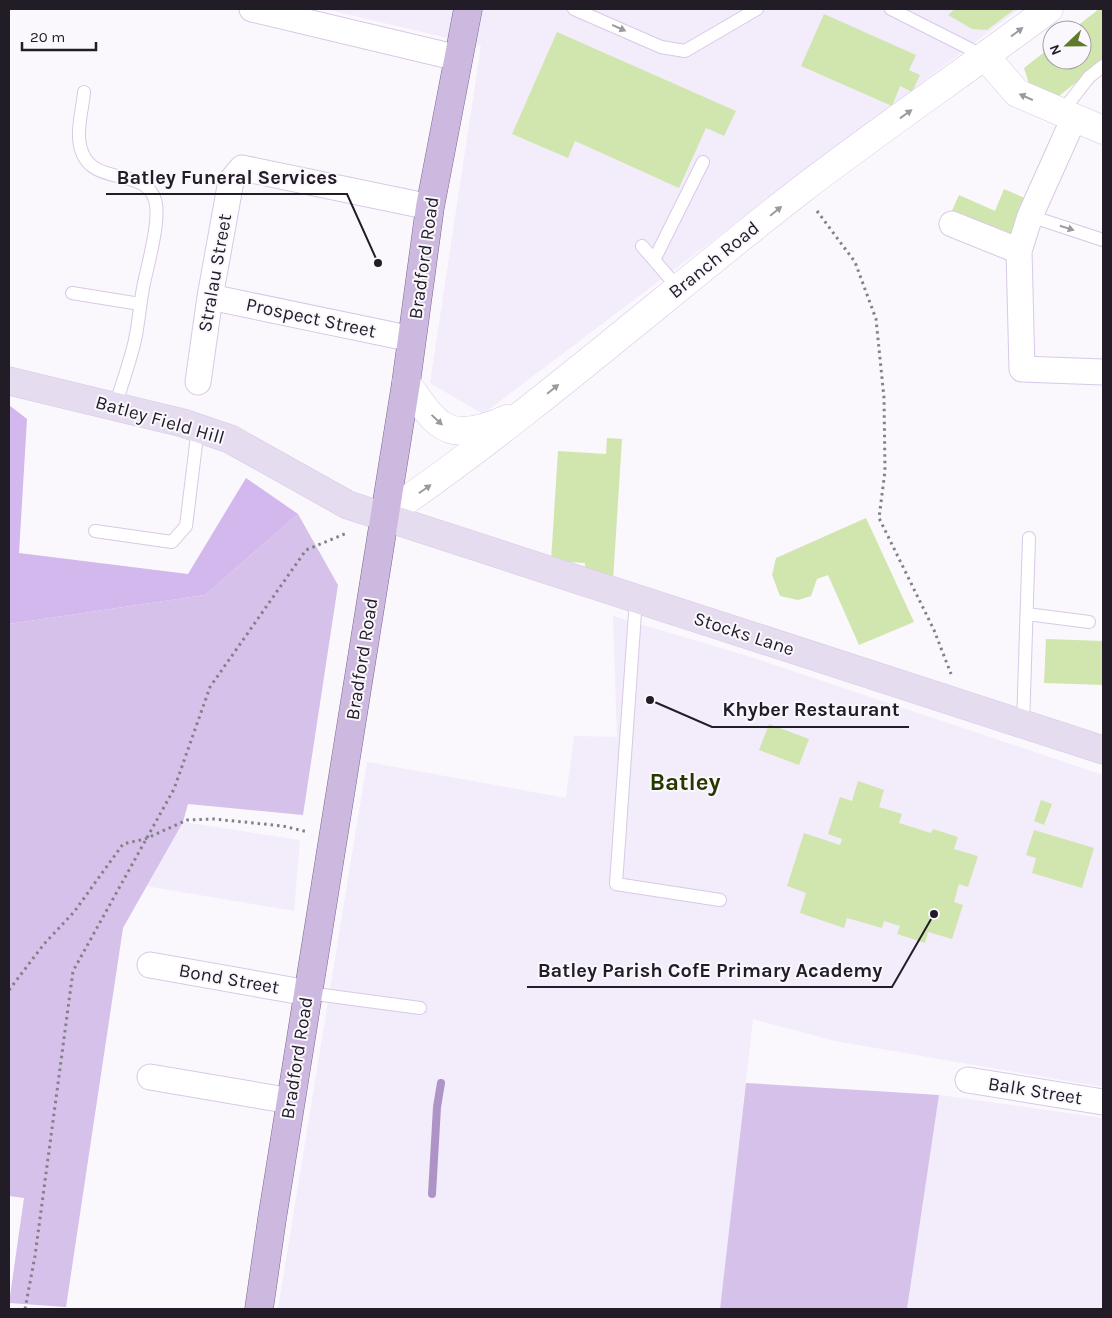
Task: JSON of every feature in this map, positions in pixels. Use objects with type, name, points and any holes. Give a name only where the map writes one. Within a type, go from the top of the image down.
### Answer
[{"type":"main road","name":"Bradford Road","points":[[260,1309],[308,993],[406,383],[430,207],[468,9]]},
{"type":"main road","name":"Batley Field Hill","points":[[9,381],[115,406],[198,428],[230,439],[348,505],[384,516]]},
{"type":"main road","name":"Stocks Lane","points":[[384,516],[1103,750]]},
{"type":"street","name":"Branch Road","points":[[384,516],[438,479],[525,412],[802,190],[1049,9]]},
{"type":"street","points":[[265,10],[458,58]]},
{"type":"street","points":[[985,56],[1016,93],[1103,130]]},
{"type":"street","points":[[1067,115],[1019,250],[1022,368],[1103,372]]},
{"type":"street","name":"Stralau Street","points":[[198,382],[210,297],[231,181],[242,168],[430,207]]},
{"type":"street","points":[[952,224],[1019,250]]},
{"type":"street","name":"Prospect Street","points":[[210,297],[412,339]]},
{"type":"street","points":[[406,383],[439,424],[457,430],[484,429],[525,412]]},
{"type":"street","name":"Bond Street","points":[[150,965],[308,993]]},
{"type":"street","points":[[150,1077],[291,1101]]},
{"type":"street","name":"Balk Street","points":[[968,1080],[1103,1102]]},
{"type":"lane","points":[[574,9],[661,47],[685,51],[757,9]]},
{"type":"lane","points":[[891,9],[985,56]]},
{"type":"lane","points":[[1067,115],[1089,78],[1103,66]]},
{"type":"lane","points":[[84,92],[79,138],[84,154],[92,166],[101,172],[138,181],[150,191],[155,200],[152,246],[135,340],[115,406]]},
{"type":"lane","points":[[654,260],[703,162]]},
{"type":"lane","points":[[1030,216],[1103,240]]},
{"type":"lane","points":[[642,246],[678,289]]},
{"type":"lane","points":[[72,293],[140,304]]},
{"type":"lane","points":[[96,531],[172,542],[176,538],[186,526],[198,428]]},
{"type":"lane","points":[[1023,725],[1029,538]]},
{"type":"lane","points":[[636,599],[616,884],[720,900]]},
{"type":"lane","points":[[1027,614],[1089,622]]},
{"type":"lane","points":[[308,993],[420,1008]]},
{"type":"path","points":[[802,190],[855,262],[876,319],[884,398],[885,462],[879,518],[934,630],[953,678],[946,700]]},
{"type":"path","points":[[25,1309],[35,1256],[73,971],[174,789],[210,687],[306,550],[384,516]]},
{"type":"path","points":[[9,990],[44,944],[74,912],[123,844],[145,839],[187,820],[214,818],[283,826],[333,838]]},
{"type":"shaded area","points":[[325,9],[1019,9],[483,414],[430,383],[481,46]]},
{"type":"shaded area","points":[[9,405],[27,419],[19,553],[188,574],[246,478],[298,514],[205,595],[9,624]]},
{"type":"shaded area","points":[[298,514],[338,585],[303,815],[188,804],[183,822],[123,928],[66,1307],[9,1303],[24,1198],[9,1196],[9,624],[205,595]]},
{"type":"shaded area","points":[[613,616],[751,657],[1103,775],[1103,1087],[835,1041],[753,1019],[720,1309],[278,1309],[367,762],[566,798],[574,736],[617,737]]},
{"type":"shaded area","points":[[183,822],[300,840],[294,911],[146,886]]},
{"type":"shaded area","points":[[746,1083],[939,1095],[907,1309],[720,1309]]},
{"type":"shaded area","points":[[939,1095],[1103,1118],[1103,1309],[907,1309]]},
{"type":"building","points":[[955,9],[1015,9],[987,30],[972,29],[948,15]]},
{"type":"building","points":[[1099,9],[1103,9],[1103,61],[1092,70],[1092,20],[1085,20]]},
{"type":"building","points":[[824,14],[916,55],[909,70],[920,75],[912,92],[900,86],[892,106],[801,66]]},
{"type":"building","points":[[557,32],[736,111],[724,136],[706,128],[679,188],[575,141],[568,158],[512,134]]},
{"type":"building","points":[[1042,54],[1042,70],[1092,70],[1059,96],[1030,87],[1024,68]]},
{"type":"building","points":[[1004,189],[1027,199],[1009,242],[949,217],[959,195],[995,211]]},
{"type":"building","points":[[607,438],[622,439],[613,581],[584,579],[585,563],[551,561],[558,451],[606,454]]},
{"type":"building","points":[[866,518],[914,622],[859,645],[828,575],[817,579],[811,596],[798,600],[780,596],[772,575],[776,558]]},
{"type":"building","points":[[1046,639],[1103,641],[1103,685],[1044,683]]},
{"type":"building","points":[[769,724],[809,739],[799,765],[759,750]]},
{"type":"building","points":[[858,781],[884,790],[879,807],[902,814],[899,823],[931,833],[933,829],[958,837],[954,849],[978,856],[968,887],[959,884],[954,902],[963,905],[952,939],[928,932],[925,943],[897,934],[900,926],[884,921],[882,928],[847,918],[844,928],[800,913],[806,893],[787,886],[804,833],[840,845],[842,839],[828,834],[840,797],[852,801]]},
{"type":"building","points":[[1041,800],[1052,804],[1044,825],[1034,821]]},
{"type":"building","points":[[1034,830],[1094,848],[1082,888],[1032,873],[1036,858],[1026,855]]},
{"type":"waterway","points":[[432,1194],[437,1107],[441,1083]]},
{"type":"place","name":"Batley Funeral Services","points":[[378,263]]},
{"type":"place","name":"Khyber Restaurant","points":[[650,700]]},
{"type":"place","name":"Batley Parish CofE Primary Academy","points":[[934,914]]},
{"type":"district","name":"Batley","points":[[685,782]]}]
